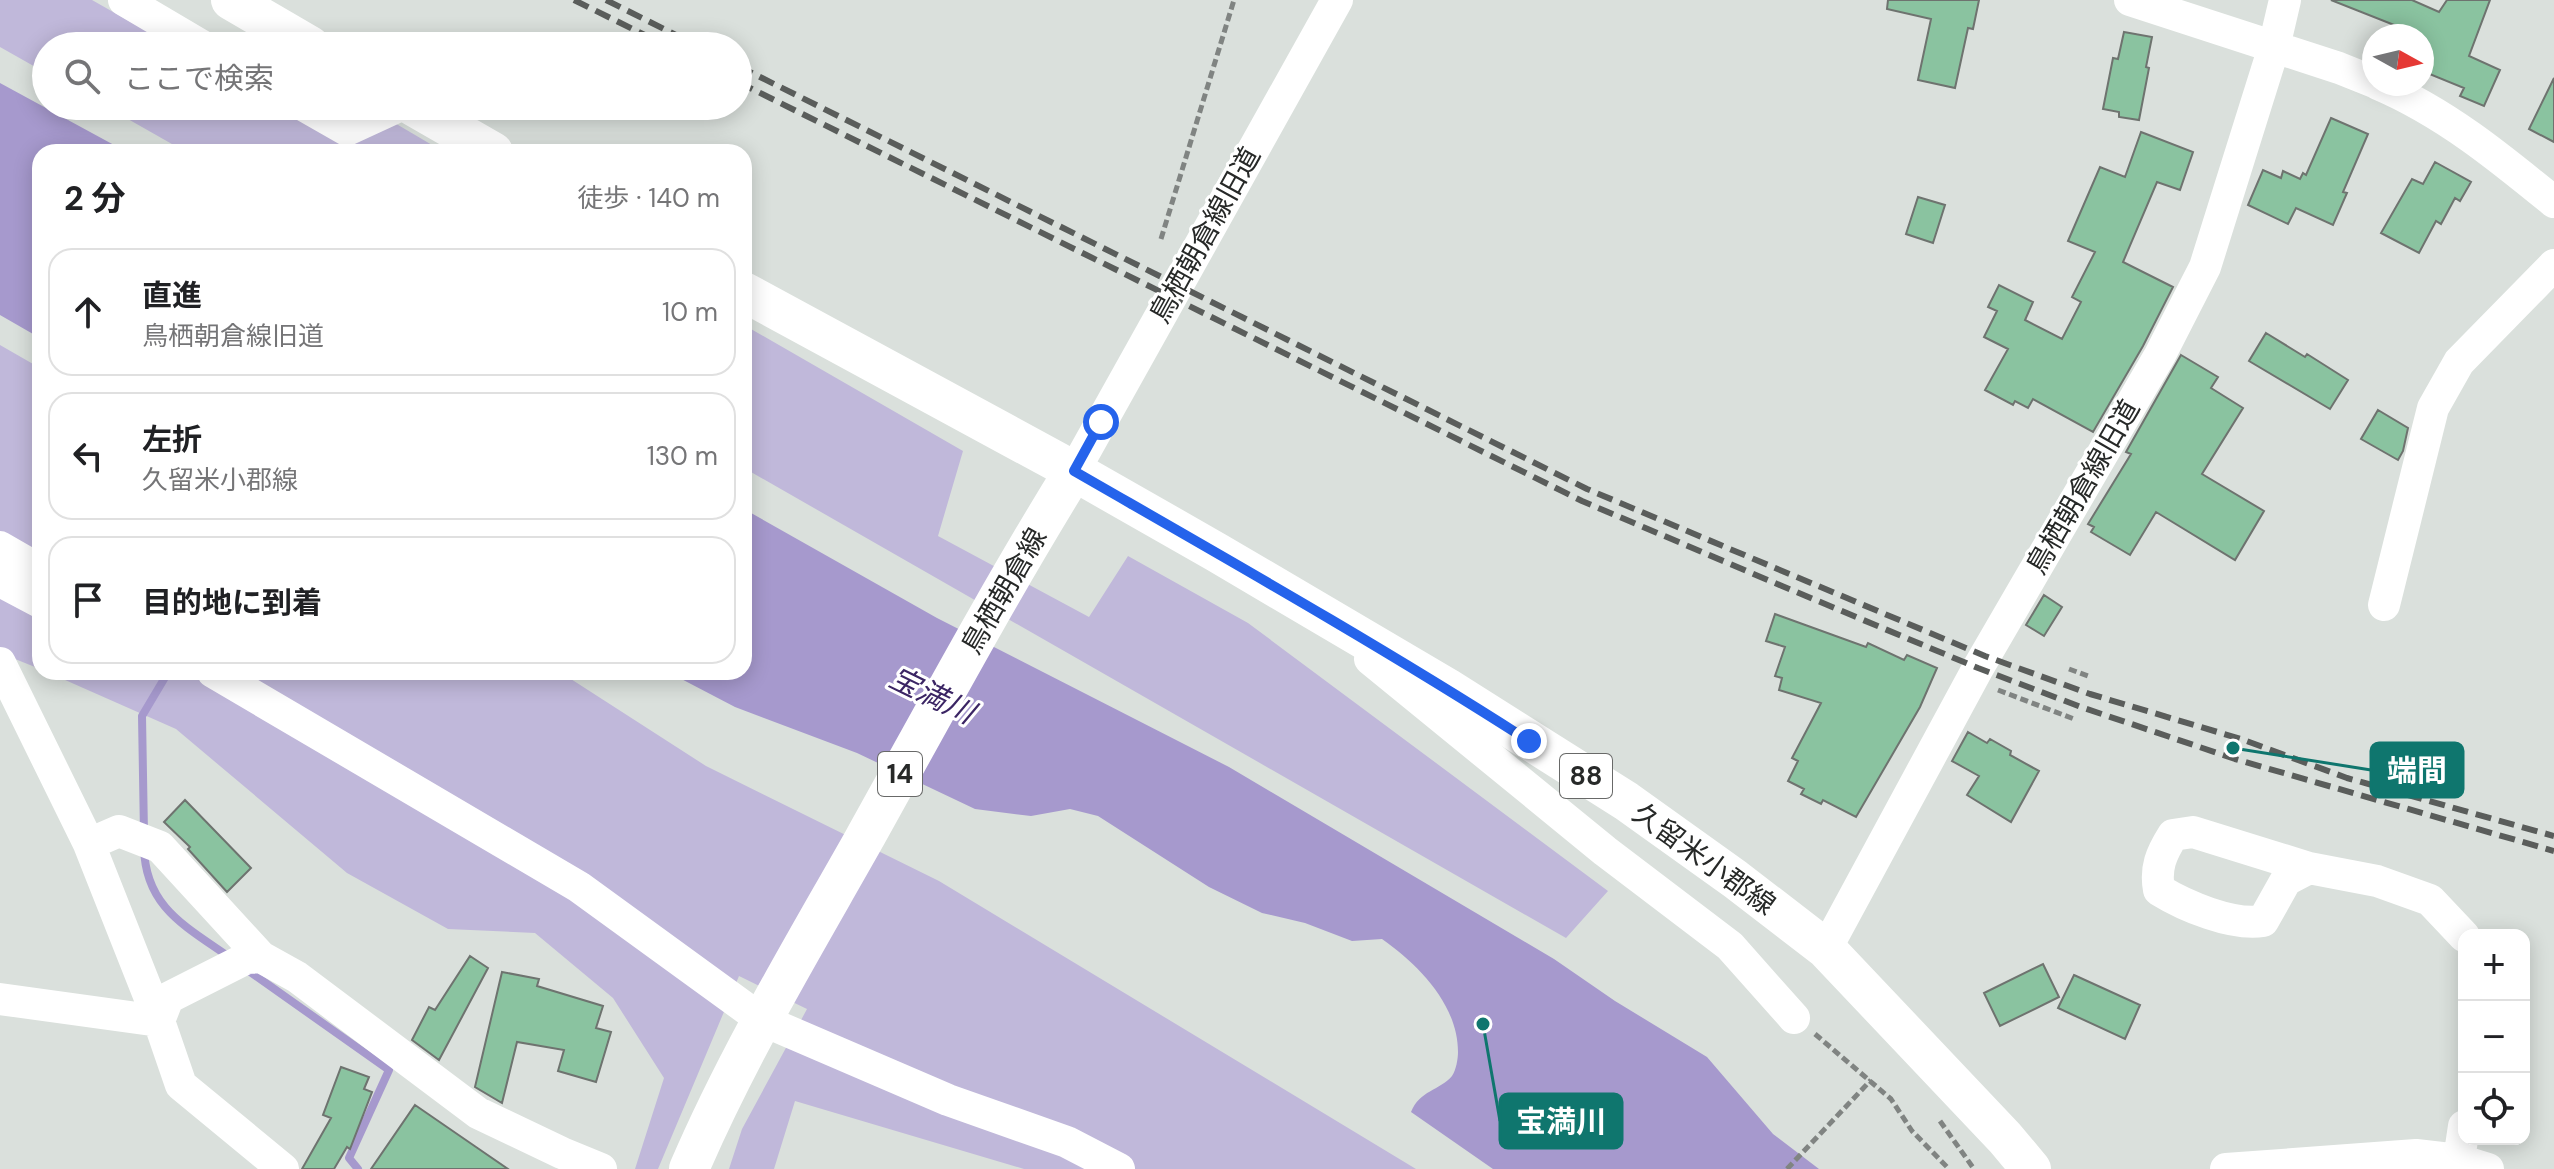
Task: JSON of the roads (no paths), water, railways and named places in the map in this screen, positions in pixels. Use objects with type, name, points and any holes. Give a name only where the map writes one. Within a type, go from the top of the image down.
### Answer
[{"type":"main road","points":[[231,0],[286,32]]},
{"type":"main road","points":[[437,120],[479,144]]},
{"type":"main road","points":[[752,296],[1074,471]]},
{"type":"main road","name":"鳥栖朝倉線","points":[[689,1169],[709,1123],[768,1010],[1026,550],[1074,471]]},
{"type":"main road","name":"久留米小郡線","points":[[1074,471],[1447,688],[1626,801],[1735,879],[1826,949],[2031,1169]]},
{"type":"street","points":[[124,0],[178,32]]},
{"type":"street","name":"鳥栖朝倉線旧道","points":[[1074,471],[1337,0]]},
{"type":"street","points":[[2130,0],[2362,78]]},
{"type":"street","name":"鳥栖朝倉線旧道","points":[[1826,949],[1971,680],[2160,355],[2205,267],[2274,47],[2285,0]]},
{"type":"street","points":[[2401,96],[2487,147],[2554,202]]},
{"type":"street","points":[[330,120],[347,130],[369,120]]},
{"type":"street","points":[[2384,605],[2433,408],[2459,362],[2554,265]]},
{"type":"street","points":[[0,547],[32,565]]},
{"type":"street","points":[[0,581],[32,598]]},
{"type":"street","points":[[1297,599],[1605,851],[1730,946],[1794,1018]]},
{"type":"street","points":[[0,663],[89,844],[181,1085],[283,1169]]},
{"type":"street","points":[[227,680],[579,887],[768,1010],[948,1100],[1067,1142],[1119,1169]]},
{"type":"street","points":[[89,844],[119,831],[160,847],[261,957],[297,977],[478,1113],[601,1169]]},
{"type":"street","points":[[2309,868],[2377,881],[2430,900],[2458,930]]},
{"type":"street","points":[[159,1021],[168,998],[247,958],[261,957]]},
{"type":"street","points":[[0,999],[159,1021]]},
{"type":"street","points":[[2226,1169],[2416,1155],[2473,1164]]},
{"type":"water","points":[[0,83],[32,100],[32,120],[68,120],[112,144],[32,144],[32,333],[0,315]]},
{"type":"water","points":[[752,514],[937,618],[1229,767],[1554,959],[1615,1001],[1707,1057],[1773,1134],[1819,1169],[1493,1169],[1411,1112],[1419,1099],[1452,1076],[1458,1058],[1456,1035],[1444,1002],[1434,988],[1409,961],[1382,939],[1352,941],[1305,923],[1262,913],[1209,887],[1098,816],[1070,809],[1031,816],[975,809],[857,753],[735,707],[683,680],[752,680]]},
{"type":"waterway","points":[[144,834],[142,716],[163,680]]},
{"type":"waterway","points":[[144,847],[146,868],[160,901],[185,926],[232,959]]},
{"type":"waterway","points":[[246,969],[389,1070],[349,1158],[358,1169]]},
{"type":"railway","points":[[574,0],[639,32]]},
{"type":"railway","points":[[606,0],[670,32]]},
{"type":"railway","points":[[752,73],[1587,489],[1985,656],[2090,694],[2241,739],[2347,778],[2554,836]]},
{"type":"railway","points":[[752,89],[1582,501],[1782,586],[1978,668],[2081,707],[2235,759],[2554,851]]},
{"type":"place","name":"端間","points":[[2233,748]]},
{"type":"place","name":"宝満川","points":[[1483,1024]]}]
